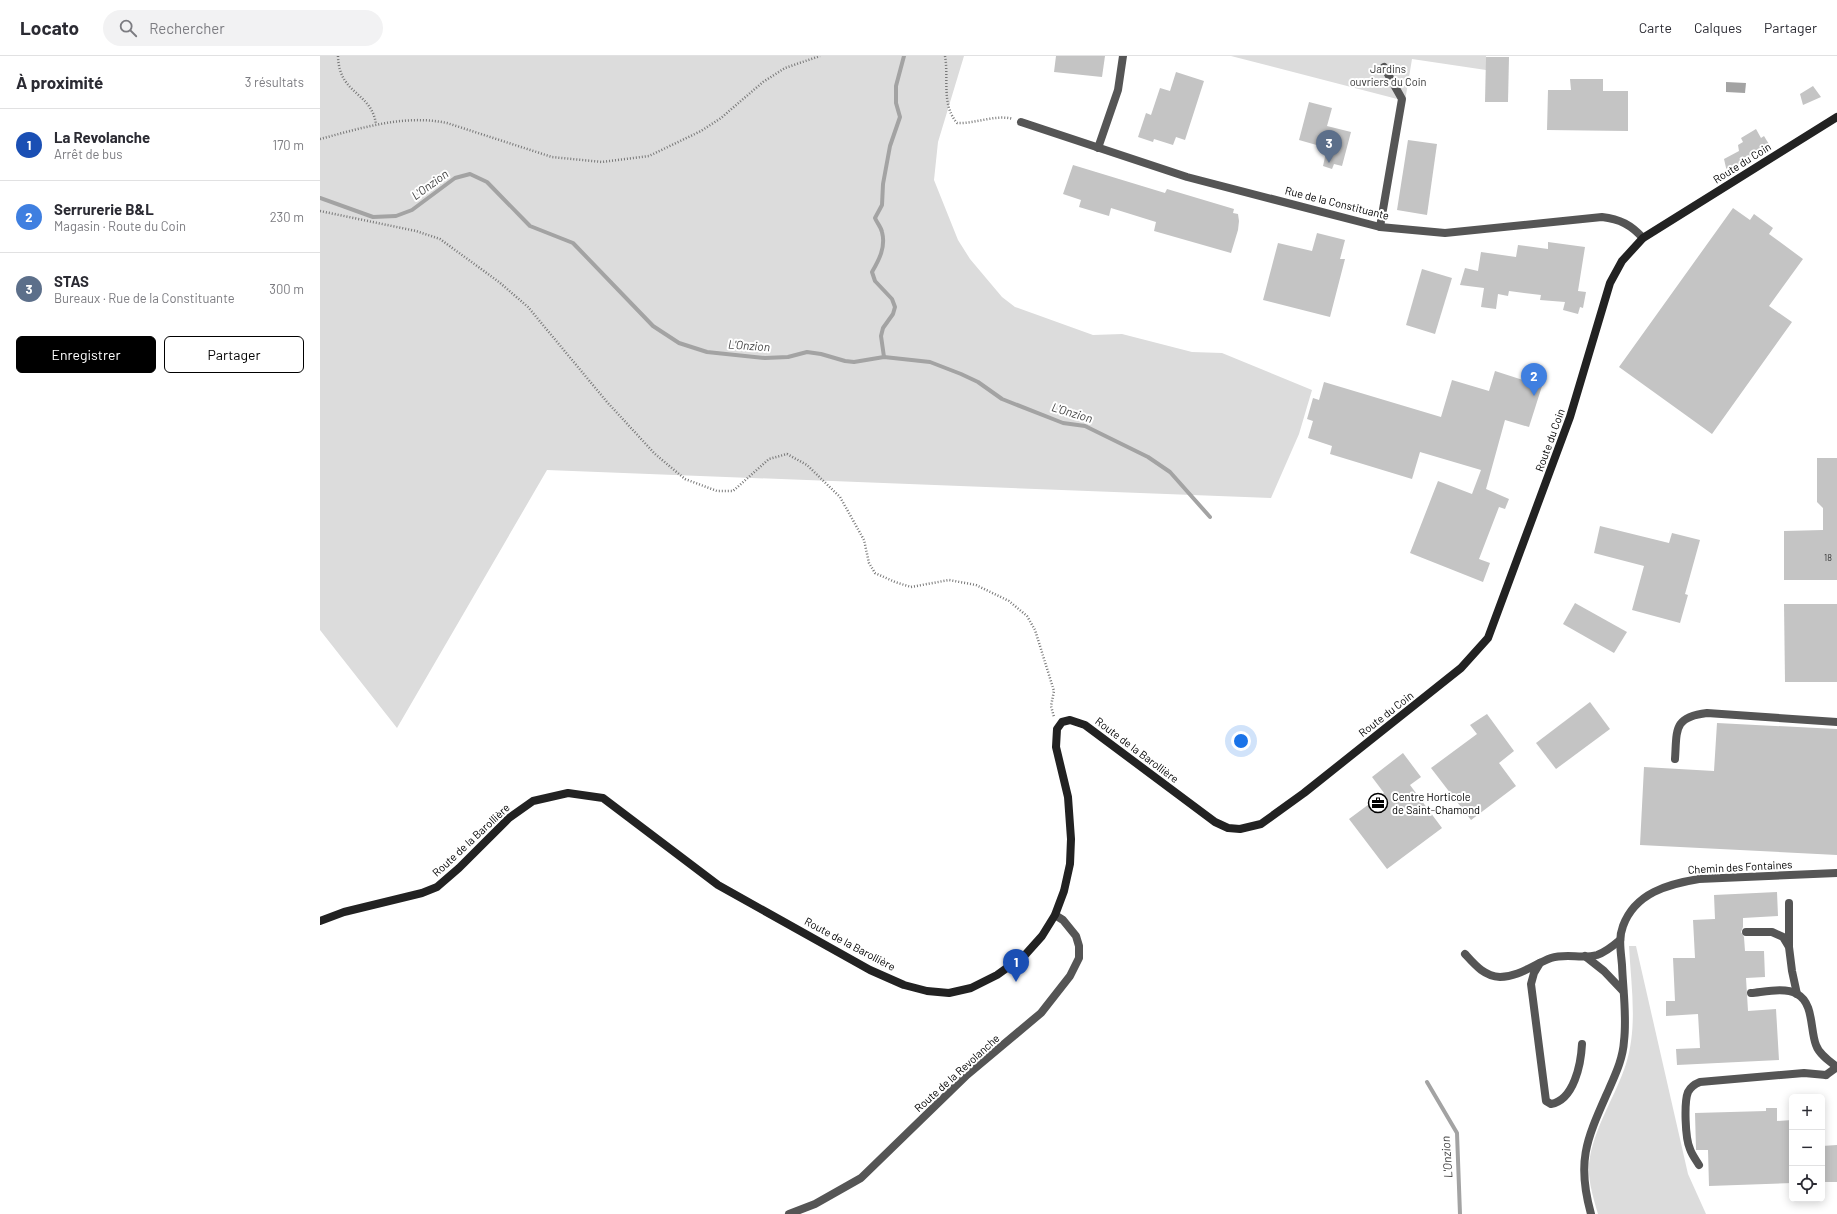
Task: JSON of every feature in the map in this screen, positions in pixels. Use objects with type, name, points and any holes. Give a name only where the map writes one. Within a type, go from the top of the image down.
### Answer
[{"type":"main road","name":"Route du Coin","points":[[1301,795],[1461,668],[1488,638],[1570,417],[1610,283],[1622,261],[1643,238],[1837,117]]},
{"type":"main road","name":"Route de la Barollière","points":[[320,921],[344,912],[422,893],[437,887],[459,868],[509,818],[533,800],[568,793],[603,798],[718,885],[870,970],[904,985],[927,991],[949,993],[971,988],[997,976],[1025,955],[1042,936],[1055,915],[1064,891],[1070,864],[1071,839],[1068,797],[1056,747],[1057,729],[1062,722],[1070,720],[1085,725],[1215,822],[1228,828],[1250,828],[1261,824],[1301,795]]},
{"type":"street","points":[[1098,148],[1118,90],[1123,56]]},
{"type":"street","points":[[1380,227],[1402,99],[1384,67]]},
{"type":"street","name":"Rue de la Constituante","points":[[1021,122],[1187,177],[1380,227],[1445,232],[1602,217],[1615,218],[1625,223],[1643,238]]},
{"type":"street","points":[[1675,759],[1677,731],[1682,721],[1691,715],[1707,713],[1837,722]]},
{"type":"street","name":"Chemin des Fontaines","points":[[1591,1214],[1583,1180],[1583,1165],[1592,1126],[1622,1060],[1624,1041],[1620,940],[1623,926],[1631,912],[1642,900],[1657,889],[1677,882],[1699,879],[1837,873]]},
{"type":"street","points":[[1789,903],[1789,946],[1797,994]]},
{"type":"street","name":"Route de la Revolanche","points":[[789,1214],[815,1204],[861,1178],[967,1075],[1041,1013],[1070,976],[1079,958],[1079,946],[1076,936],[1063,920],[1055,915]]},
{"type":"street","points":[[1746,932],[1772,932],[1783,937],[1789,946]]},
{"type":"street","points":[[1465,954],[1480,970],[1490,975],[1500,977],[1515,975],[1551,958],[1563,956],[1596,956],[1605,952],[1620,940]]},
{"type":"street","points":[[1585,956],[1604,971],[1623,991]]},
{"type":"street","points":[[1540,963],[1534,973],[1531,984],[1546,1101],[1551,1104],[1560,1100],[1577,1077],[1581,1060],[1582,1044]]},
{"type":"street","points":[[1699,1165],[1693,1157],[1688,1141],[1686,1102],[1688,1092],[1692,1086],[1700,1082],[1797,1074],[1826,1076],[1837,1067],[1828,1060],[1816,1045],[1808,1008],[1804,1000],[1797,994],[1787,991],[1751,993]]},
{"type":"path","points":[[338,56],[338,69],[346,83],[368,104],[374,114],[376,124]]},
{"type":"path","points":[[320,139],[376,124],[430,119],[447,123],[552,157],[602,162],[649,156],[701,131],[721,118],[763,82],[786,68],[820,56]]},
{"type":"path","points":[[944,56],[947,69],[946,98],[952,117],[957,123],[1005,118],[1021,122]]},
{"type":"path","points":[[320,211],[416,231],[440,239],[499,282],[528,307],[607,402],[655,454],[685,479],[717,491],[733,491],[769,459],[787,454],[807,465],[840,497],[864,540],[869,563],[876,573],[895,582],[911,587],[949,580],[976,585],[1010,601],[1027,616],[1035,630],[1054,691],[1051,706],[1057,729]]},
{"type":"green space","points":[[320,56],[964,56],[938,142],[934,180],[958,240],[970,259],[1002,297],[1015,307],[1093,335],[1122,334],[1192,352],[1222,353],[1312,390],[1299,434],[1271,498],[547,470],[397,728],[320,630]]},
{"type":"green space","name":"Jardins ouvriers du Coin","points":[[1231,56],[1486,56],[1486,70],[1412,59],[1405,101]]},
{"type":"green space","points":[[1629,946],[1636,946],[1688,1174],[1706,1214],[1598,1214],[1589,1178],[1589,1164],[1593,1145],[1601,1121],[1622,1076],[1630,1050],[1633,1005]]},
{"type":"shaded area","points":[[1726,82],[1746,83],[1745,93],[1726,92]]},
{"type":"building","points":[[1056,56],[1105,56],[1102,77],[1054,72]]},
{"type":"building","points":[[1486,57],[1509,57],[1508,102],[1485,102]]},
{"type":"building","points":[[1176,72],[1204,81],[1185,140],[1176,137],[1173,145],[1154,139],[1153,142],[1138,137],[1146,113],[1151,115],[1160,88],[1170,91]]},
{"type":"building","points":[[1570,79],[1603,79],[1603,91],[1628,91],[1628,131],[1547,130],[1548,90],[1571,90]]},
{"type":"building","points":[[1813,86],[1821,97],[1803,105],[1800,94]]},
{"type":"building","points":[[1309,102],[1332,108],[1327,126],[1351,132],[1342,166],[1334,164],[1332,169],[1323,166],[1327,148],[1299,140]]},
{"type":"building","points":[[1756,129],[1761,138],[1764,136],[1770,146],[1727,172],[1724,159],[1739,151],[1738,145],[1743,142],[1741,138]]},
{"type":"building","points":[[1408,140],[1437,144],[1427,215],[1397,210]]},
{"type":"building","points":[[1073,165],[1165,193],[1167,189],[1234,209],[1233,213],[1238,214],[1239,221],[1238,230],[1231,253],[1154,231],[1156,222],[1111,208],[1109,216],[1079,207],[1081,200],[1063,194]]},
{"type":"building","points":[[1733,208],[1750,220],[1754,214],[1773,228],[1769,234],[1803,259],[1769,306],[1792,322],[1712,434],[1619,367]]},
{"type":"building","points":[[1317,233],[1345,240],[1340,259],[1345,259],[1330,317],[1263,300],[1278,243],[1312,251]]},
{"type":"building","points":[[1548,242],[1585,247],[1578,291],[1586,292],[1583,308],[1580,307],[1578,314],[1563,310],[1565,302],[1540,300],[1541,295],[1509,291],[1508,296],[1498,294],[1496,309],[1481,307],[1484,288],[1460,285],[1465,268],[1478,271],[1481,252],[1516,257],[1518,245],[1548,249]]},
{"type":"building","points":[[1422,269],[1452,278],[1435,334],[1406,325]]},
{"type":"building","points":[[1495,371],[1542,386],[1529,427],[1505,420],[1486,489],[1509,499],[1505,509],[1499,507],[1479,559],[1490,563],[1483,582],[1410,553],[1438,481],[1472,494],[1481,470],[1420,452],[1412,479],[1330,454],[1332,446],[1308,438],[1313,421],[1307,419],[1313,398],[1319,400],[1324,382],[1441,417],[1452,380],[1489,391]]},
{"type":"building","points":[[1817,458],[1837,458],[1837,580],[1784,580],[1784,531],[1823,530],[1823,508],[1817,502]]},
{"type":"building","points":[[1600,526],[1669,543],[1672,533],[1700,540],[1685,594],[1688,595],[1680,623],[1632,610],[1644,566],[1594,553]]},
{"type":"building","points":[[1575,603],[1627,632],[1614,653],[1563,624]]},
{"type":"building","points":[[1784,604],[1837,604],[1837,682],[1785,682]]},
{"type":"building","points":[[1590,702],[1610,729],[1556,769],[1536,743]]},
{"type":"building","points":[[1487,714],[1514,751],[1499,763],[1516,786],[1471,820],[1431,768],[1477,734],[1470,725]]},
{"type":"building","points":[[1717,723],[1837,729],[1837,855],[1640,845],[1644,767],[1714,771]]},
{"type":"building","points":[[1403,753],[1421,777],[1410,785],[1442,828],[1387,869],[1349,819],[1384,793],[1372,777]]},
{"type":"building","points":[[1777,892],[1778,916],[1743,918],[1743,927],[1741,932],[1744,937],[1745,951],[1764,951],[1765,977],[1746,978],[1748,1011],[1776,1009],[1779,1060],[1677,1065],[1676,1049],[1700,1048],[1698,1014],[1666,1016],[1666,1001],[1675,1001],[1673,958],[1695,958],[1693,920],[1715,919],[1714,895]]},
{"type":"building","points":[[1766,1108],[1777,1108],[1777,1121],[1789,1120],[1789,1183],[1709,1186],[1708,1150],[1696,1150],[1695,1113],[1766,1111]]},
{"type":"building","points":[[1837,1145],[1837,1182],[1825,1182],[1825,1146]]},
{"type":"waterway","points":[[884,357],[881,336],[883,328],[893,314],[895,307],[892,299],[875,281],[872,272],[879,258],[883,243],[881,230],[875,218],[882,205],[883,184],[890,146],[900,117],[896,103],[896,86],[904,56]]},
{"type":"waterway","name":"L'Onzion","points":[[320,198],[373,217],[396,216],[412,210],[455,178],[470,174],[487,182],[530,226],[573,243],[653,326],[679,343],[707,352],[765,358],[788,357],[807,352],[854,362],[884,357],[930,362],[978,382],[1002,399],[1063,423],[1085,426],[1148,457],[1170,472],[1210,517]]},
{"type":"waterway","name":"L'Onzion","points":[[1427,1082],[1457,1133],[1460,1214]]},
{"type":"place","name":"STAS","points":[[1329,163]]},
{"type":"place","name":"Serrurerie B&L","points":[[1534,396]]},
{"type":"place","name":"Centre Horticole de Saint-Chamond","points":[[1378,803]]},
{"type":"place","name":"La Revolanche","points":[[1016,982]]}]
